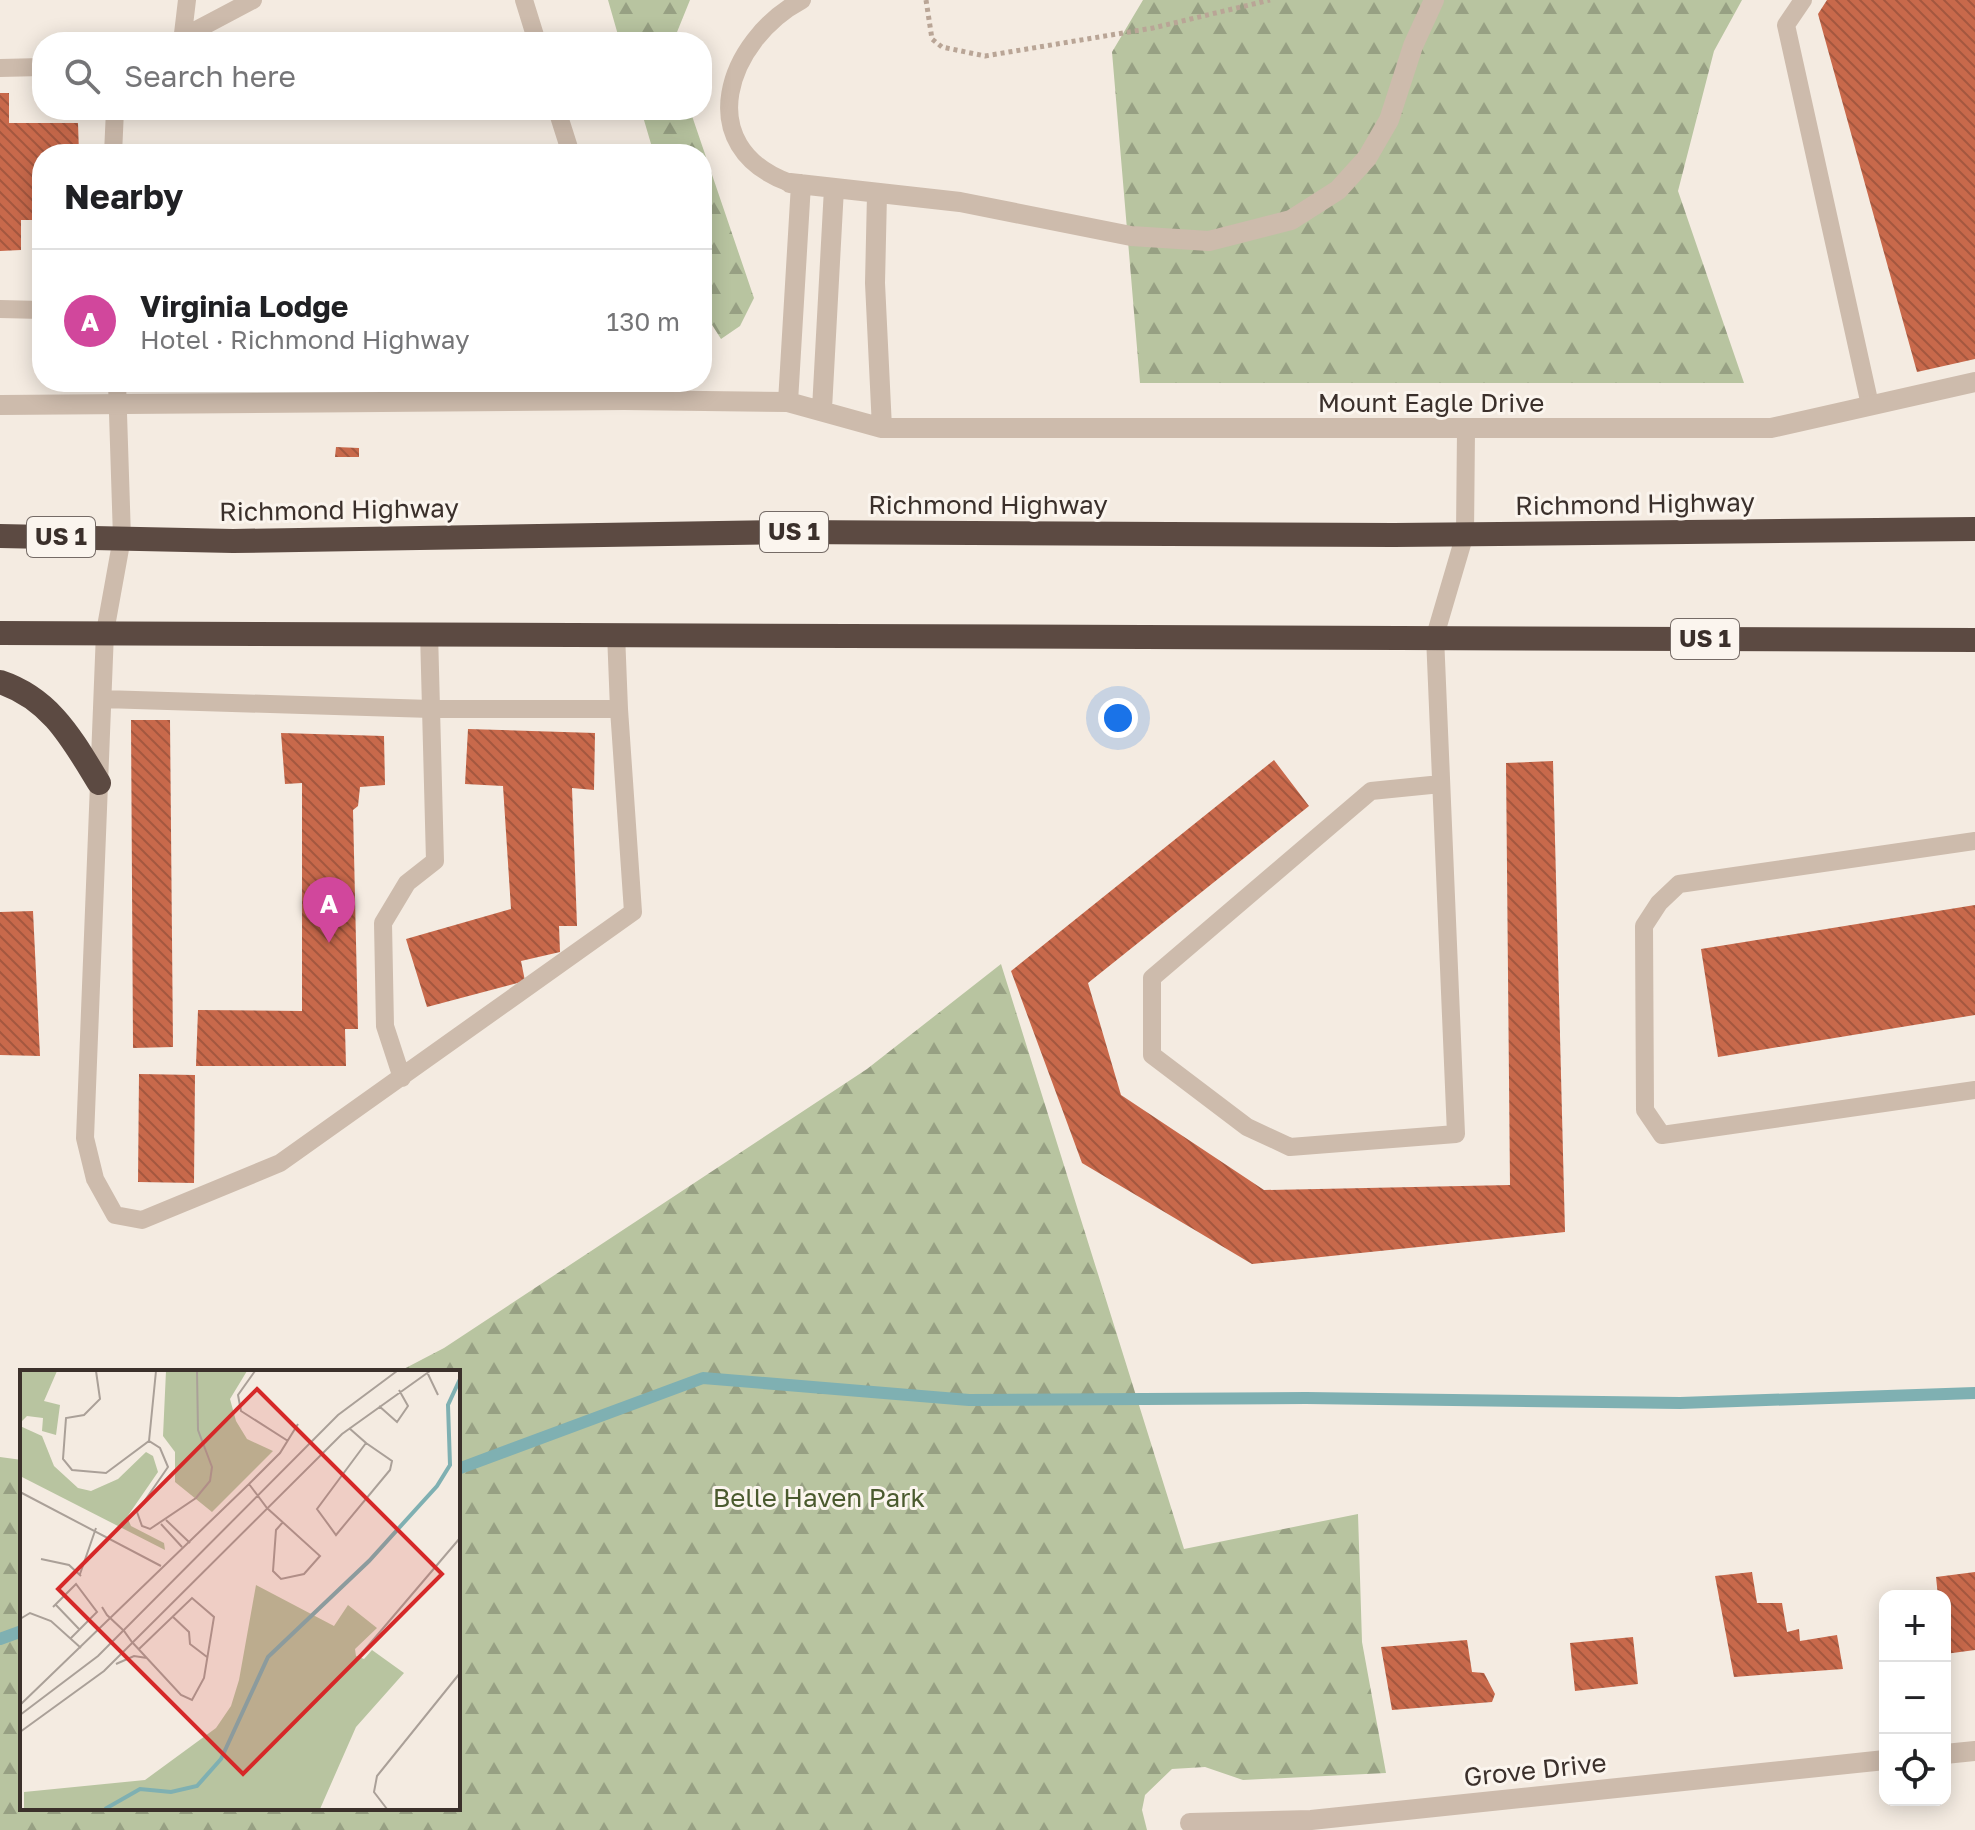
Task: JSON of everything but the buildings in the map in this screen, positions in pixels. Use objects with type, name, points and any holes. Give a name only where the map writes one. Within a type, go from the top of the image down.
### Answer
[{"type":"highway","name":"Richmond Highway","points":[[0,536],[233,541],[787,532],[1465,534],[1975,529]]},
{"type":"highway","name":"US 1","points":[[0,633],[429,632],[1975,640]]},
{"type":"highway","points":[[0,682],[30,696],[55,714],[99,783]]},
{"type":"street","points":[[788,402],[795,184],[960,202],[1131,236],[1209,241],[1291,220],[1338,190],[1367,158],[1389,120],[1413,46],[1434,0]]},
{"type":"street","points":[[822,409],[834,188]]},
{"type":"street","points":[[877,194],[875,283],[882,428]]},
{"type":"street","name":"Mount Eagle Drive","points":[[639,392],[788,402],[882,428],[1771,428],[1975,382]]},
{"type":"street","name":"Mount Eagle Drive","points":[[0,405],[116,405],[588,392]]},
{"type":"street","points":[[1951,1753],[1975,1751]]},
{"type":"street","name":"Grove Drive","points":[[1190,1823],[1311,1820],[1879,1761]]},
{"type":"lane","points":[[183,32],[187,0]]},
{"type":"lane","points":[[195,32],[253,0]]},
{"type":"lane","points":[[524,0],[534,32]]},
{"type":"lane","points":[[795,184],[764,174],[751,161],[731,131],[728,108],[736,72],[747,49],[776,14],[802,0]]},
{"type":"lane","points":[[1803,0],[1786,25],[1870,405]]},
{"type":"lane","points":[[0,68],[32,67]]},
{"type":"lane","points":[[113,144],[115,120]]},
{"type":"lane","points":[[560,120],[568,144]]},
{"type":"lane","points":[[0,309],[32,310]]},
{"type":"lane","points":[[117,392],[122,538],[105,632],[85,1138],[95,1179],[115,1215],[142,1220],[280,1163],[633,912],[616,633]]},
{"type":"lane","points":[[1441,784],[1371,791],[1152,978],[1152,1055],[1247,1127],[1290,1147],[1456,1134],[1435,636],[1465,534],[1466,430]]},
{"type":"lane","points":[[402,1078],[385,1026],[383,923],[407,883],[435,861],[429,632]]},
{"type":"lane","points":[[103,699],[431,709],[619,709]]},
{"type":"lane","points":[[1975,841],[1679,884],[1659,903],[1644,926],[1645,1110],[1662,1135],[1975,1090]]},
{"type":"path","points":[[926,0],[932,39],[942,47],[985,56],[1153,28],[1270,0]]},
{"type":"green space","points":[[608,0],[690,0],[677,32],[617,32]]},
{"type":"green space","points":[[1143,0],[1742,0],[1714,51],[1678,191],[1744,383],[1140,383],[1112,52]]},
{"type":"green space","points":[[644,120],[693,120],[702,144],[651,144]]},
{"type":"green space","points":[[712,175],[754,298],[740,326],[721,339],[712,325]]},
{"type":"green space","name":"Belle Haven Park","points":[[1001,964],[1184,1549],[1358,1514],[1362,1642],[1386,1773],[1243,1780],[1205,1767],[1172,1769],[1145,1795],[1142,1810],[1147,1830],[0,1830],[0,1457],[20,1460],[20,1810],[460,1810],[460,1370],[402,1370],[444,1348],[867,1069]]},
{"type":"waterway","points":[[460,1468],[703,1378],[969,1400],[1306,1398],[1680,1403],[1975,1393]]},
{"type":"waterway","points":[[0,1639],[20,1632]]},
{"type":"place","name":"Virginia Lodge","points":[[329,943]]}]
